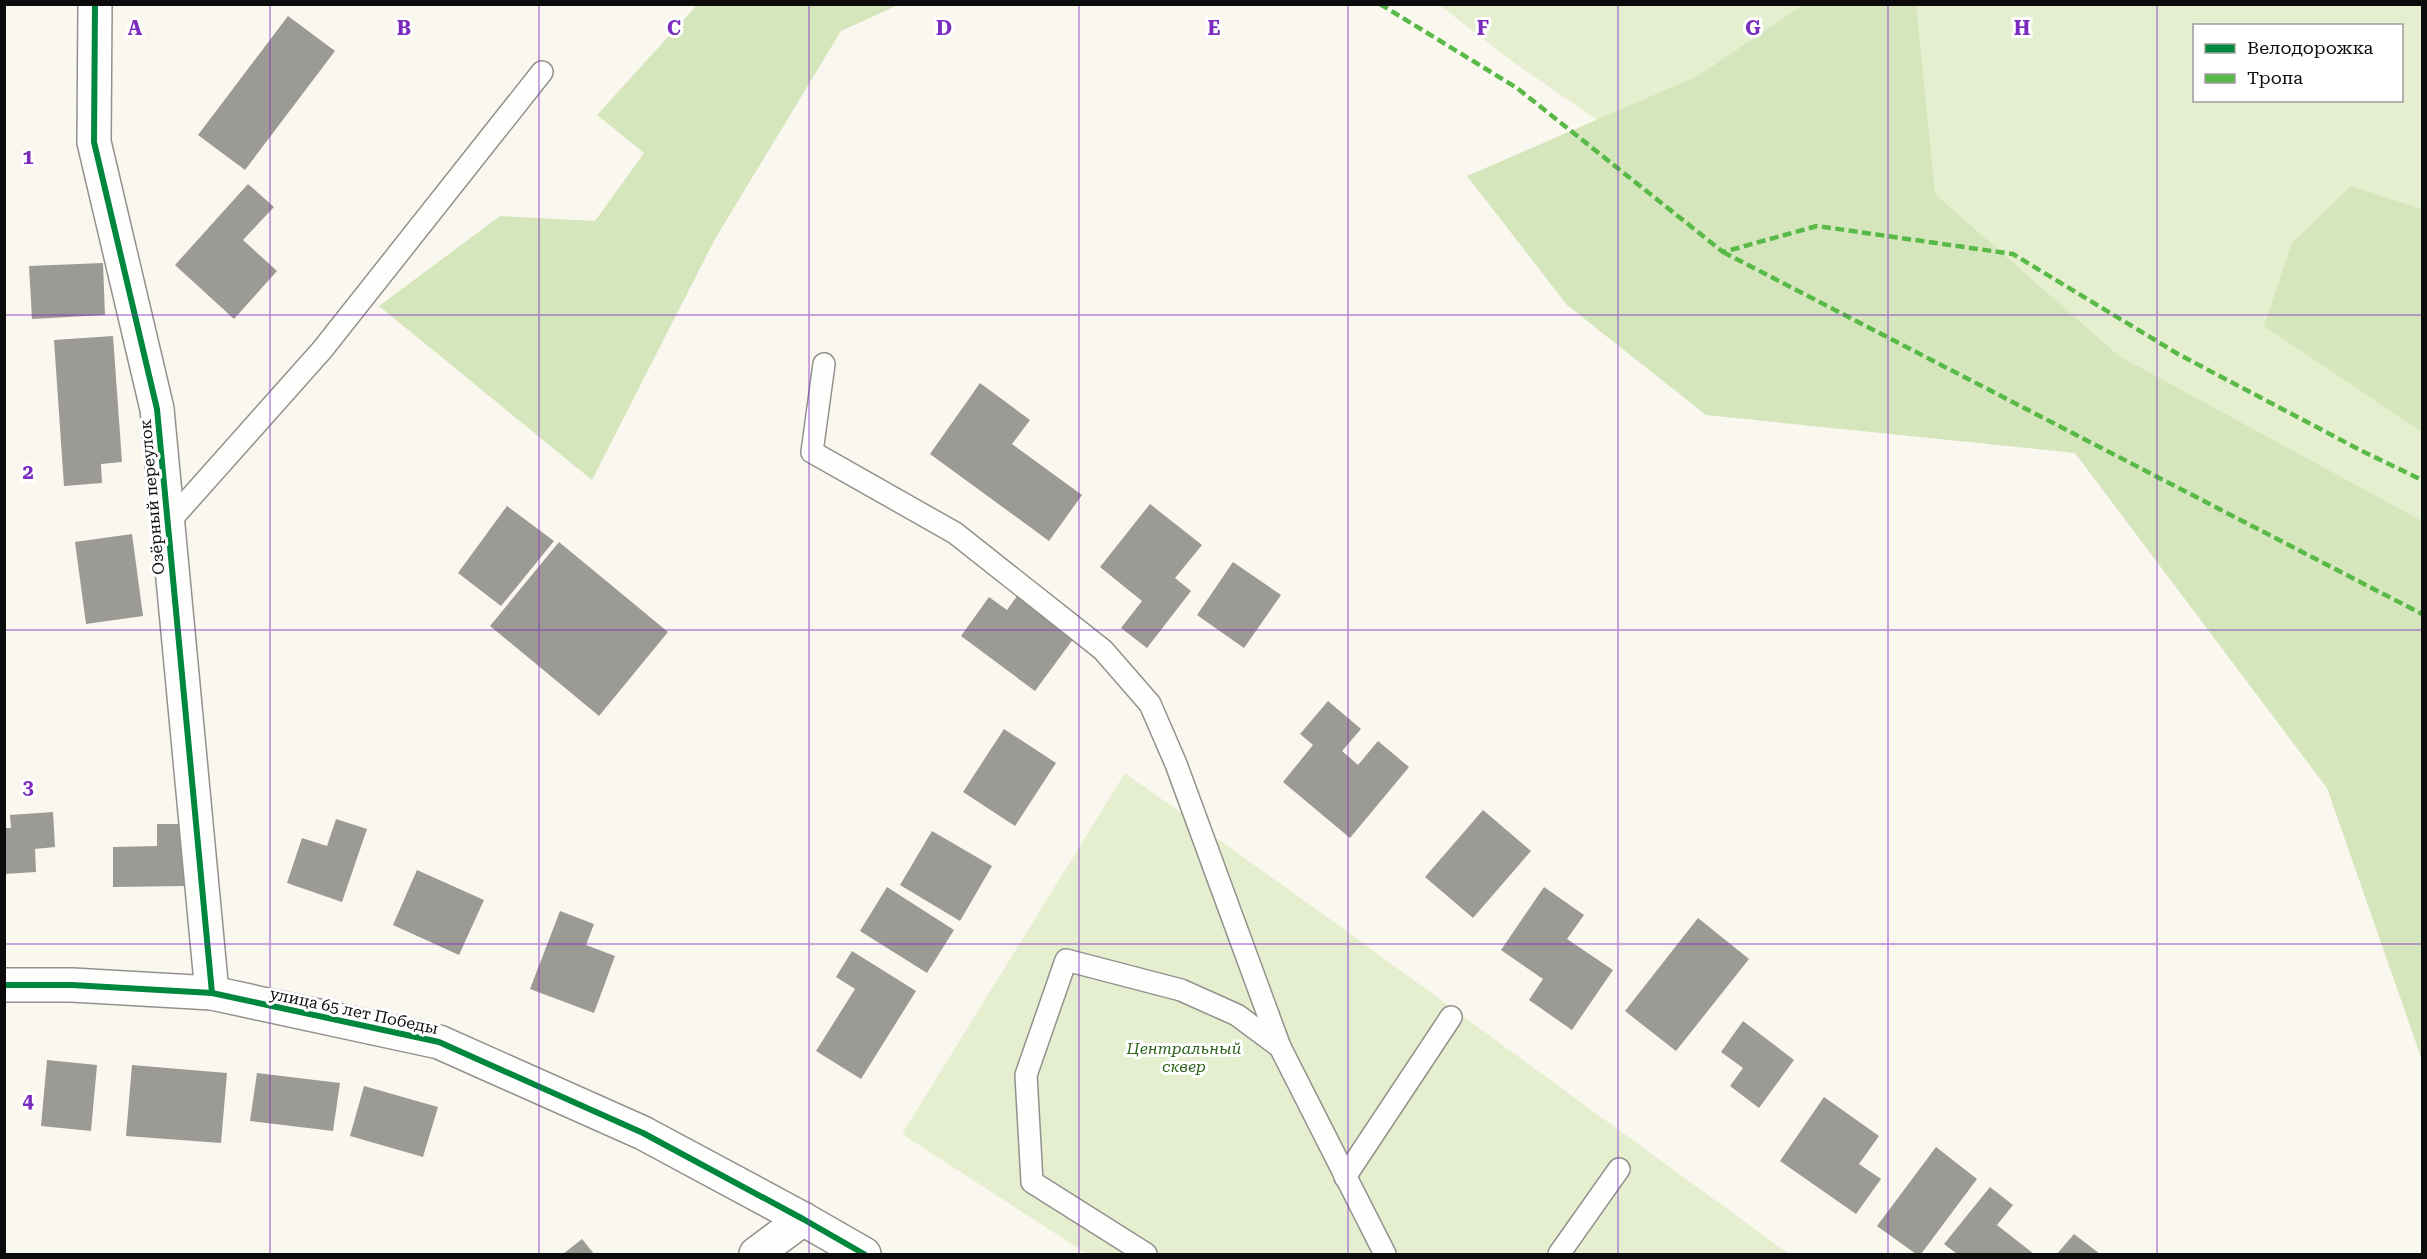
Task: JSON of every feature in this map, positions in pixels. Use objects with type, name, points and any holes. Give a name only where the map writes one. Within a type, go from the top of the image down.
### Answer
[{"type":"street","name":"Озёрный переулок","points":[[95,4],[94,142],[157,409],[212,993]]},
{"type":"street","name":"улица 65 лет Победы","points":[[4,985],[72,985],[212,993],[439,1042],[643,1133],[864,1254]]},
{"type":"street","points":[[756,1254],[803,1219]]},
{"type":"lane","points":[[168,523],[322,350],[542,72]]},
{"type":"lane","points":[[824,364],[812,453],[955,533],[1103,650],[1150,704],[1176,764],[1280,1047],[1385,1254]]},
{"type":"lane","points":[[1146,1254],[1032,1182],[1026,1075],[1066,960],[1181,990],[1237,1015],[1280,1047]]},
{"type":"lane","points":[[1345,1177],[1451,1017]]},
{"type":"lane","points":[[1559,1254],[1619,1169]]},
{"type":"green space","points":[[697,5],[898,5],[841,31],[715,239],[592,480],[379,306],[500,216],[595,221],[644,153],[597,115]]},
{"type":"green space","points":[[1439,5],[2422,5],[2422,568],[1693,186],[1516,64]]},
{"type":"green space","points":[[1803,5],[1916,5],[1935,194],[2119,356],[2422,521],[2422,1060],[2327,788],[2075,453],[1706,415],[1567,305],[1467,176],[1698,76]]},
{"type":"green space","points":[[2351,186],[2422,209],[2422,432],[2264,326],[2292,243]]},
{"type":"green space","name":"Центральный сквер","points":[[1125,773],[1327,917],[1789,1254],[1087,1254],[902,1134]]},
{"type":"building","points":[[288,16],[335,51],[245,170],[198,135]]},
{"type":"building","points":[[248,184],[274,207],[243,240],[277,271],[234,319],[175,265]]},
{"type":"building","points":[[103,263],[105,315],[32,319],[29,266]]},
{"type":"building","points":[[113,336],[122,462],[101,464],[102,483],[64,486],[54,340]]},
{"type":"building","points":[[980,383],[1030,420],[1012,444],[1082,495],[1049,541],[930,454]]},
{"type":"building","points":[[1150,504],[1202,545],[1175,578],[1191,591],[1147,648],[1121,628],[1142,601],[1100,567]]},
{"type":"building","points":[[507,506],[554,541],[501,606],[458,573]]},
{"type":"building","points":[[132,534],[143,616],[86,624],[75,542]]},
{"type":"building","points":[[559,542],[668,632],[599,716],[490,626]]},
{"type":"building","points":[[1233,562],[1281,595],[1244,648],[1197,615]]},
{"type":"building","points":[[1017,596],[1074,638],[1035,691],[961,636],[989,597],[1007,610]]},
{"type":"building","points":[[1328,701],[1361,729],[1342,751],[1358,765],[1378,741],[1409,767],[1350,838],[1283,782],[1313,745],[1300,734]]},
{"type":"building","points":[[1004,729],[1056,763],[1015,826],[963,792]]},
{"type":"building","points":[[1483,810],[1531,851],[1473,918],[1425,877]]},
{"type":"building","points":[[53,812],[55,847],[35,849],[36,872],[4,874],[4,828],[11,828],[10,815]]},
{"type":"building","points":[[336,819],[367,829],[342,902],[287,883],[302,838],[327,846]]},
{"type":"building","points":[[157,824],[185,824],[186,886],[113,887],[113,847],[157,846]]},
{"type":"building","points":[[932,831],[992,866],[960,921],[900,885]]},
{"type":"building","points":[[417,870],[484,900],[459,955],[393,925]]},
{"type":"building","points":[[887,887],[954,930],[927,973],[860,931]]},
{"type":"building","points":[[1544,887],[1584,915],[1567,939],[1613,970],[1572,1030],[1529,1000],[1543,979],[1501,950]]},
{"type":"building","points":[[560,911],[594,924],[586,945],[615,956],[594,1013],[530,989]]},
{"type":"building","points":[[1698,918],[1749,959],[1676,1051],[1625,1011]]},
{"type":"building","points":[[852,951],[916,991],[861,1079],[816,1051],[855,989],[836,977]]},
{"type":"building","points":[[1743,1021],[1794,1060],[1759,1108],[1730,1086],[1743,1068],[1721,1052]]},
{"type":"building","points":[[47,1060],[97,1065],[91,1131],[41,1126]]},
{"type":"building","points":[[132,1065],[227,1073],[221,1143],[126,1136]]},
{"type":"building","points":[[257,1073],[340,1083],[333,1131],[250,1121]]},
{"type":"building","points":[[364,1086],[438,1107],[423,1157],[350,1136]]},
{"type":"building","points":[[1824,1097],[1879,1136],[1859,1164],[1881,1179],[1856,1214],[1780,1161]]},
{"type":"building","points":[[1936,1147],[1977,1179],[1921,1254],[1916,1254],[1877,1226]]},
{"type":"building","points":[[1990,1187],[2013,1205],[1997,1225],[2034,1254],[1957,1254],[1944,1244]]},
{"type":"building","points":[[2074,1234],[2100,1254],[2057,1254]]},
{"type":"building","points":[[582,1239],[594,1254],[563,1254]]},
{"type":"marked path","points":[[1380,4],[1517,88],[1723,252],[1817,226],[2013,254],[2178,354],[2422,480]]},
{"type":"marked path","points":[[1723,252],[2422,614]]},
{"type":"cycle path","points":[[95,4],[94,142],[157,409],[212,993]]},
{"type":"cycle path","points":[[4,985],[72,985],[212,993],[439,1042],[643,1133],[864,1254]]}]
